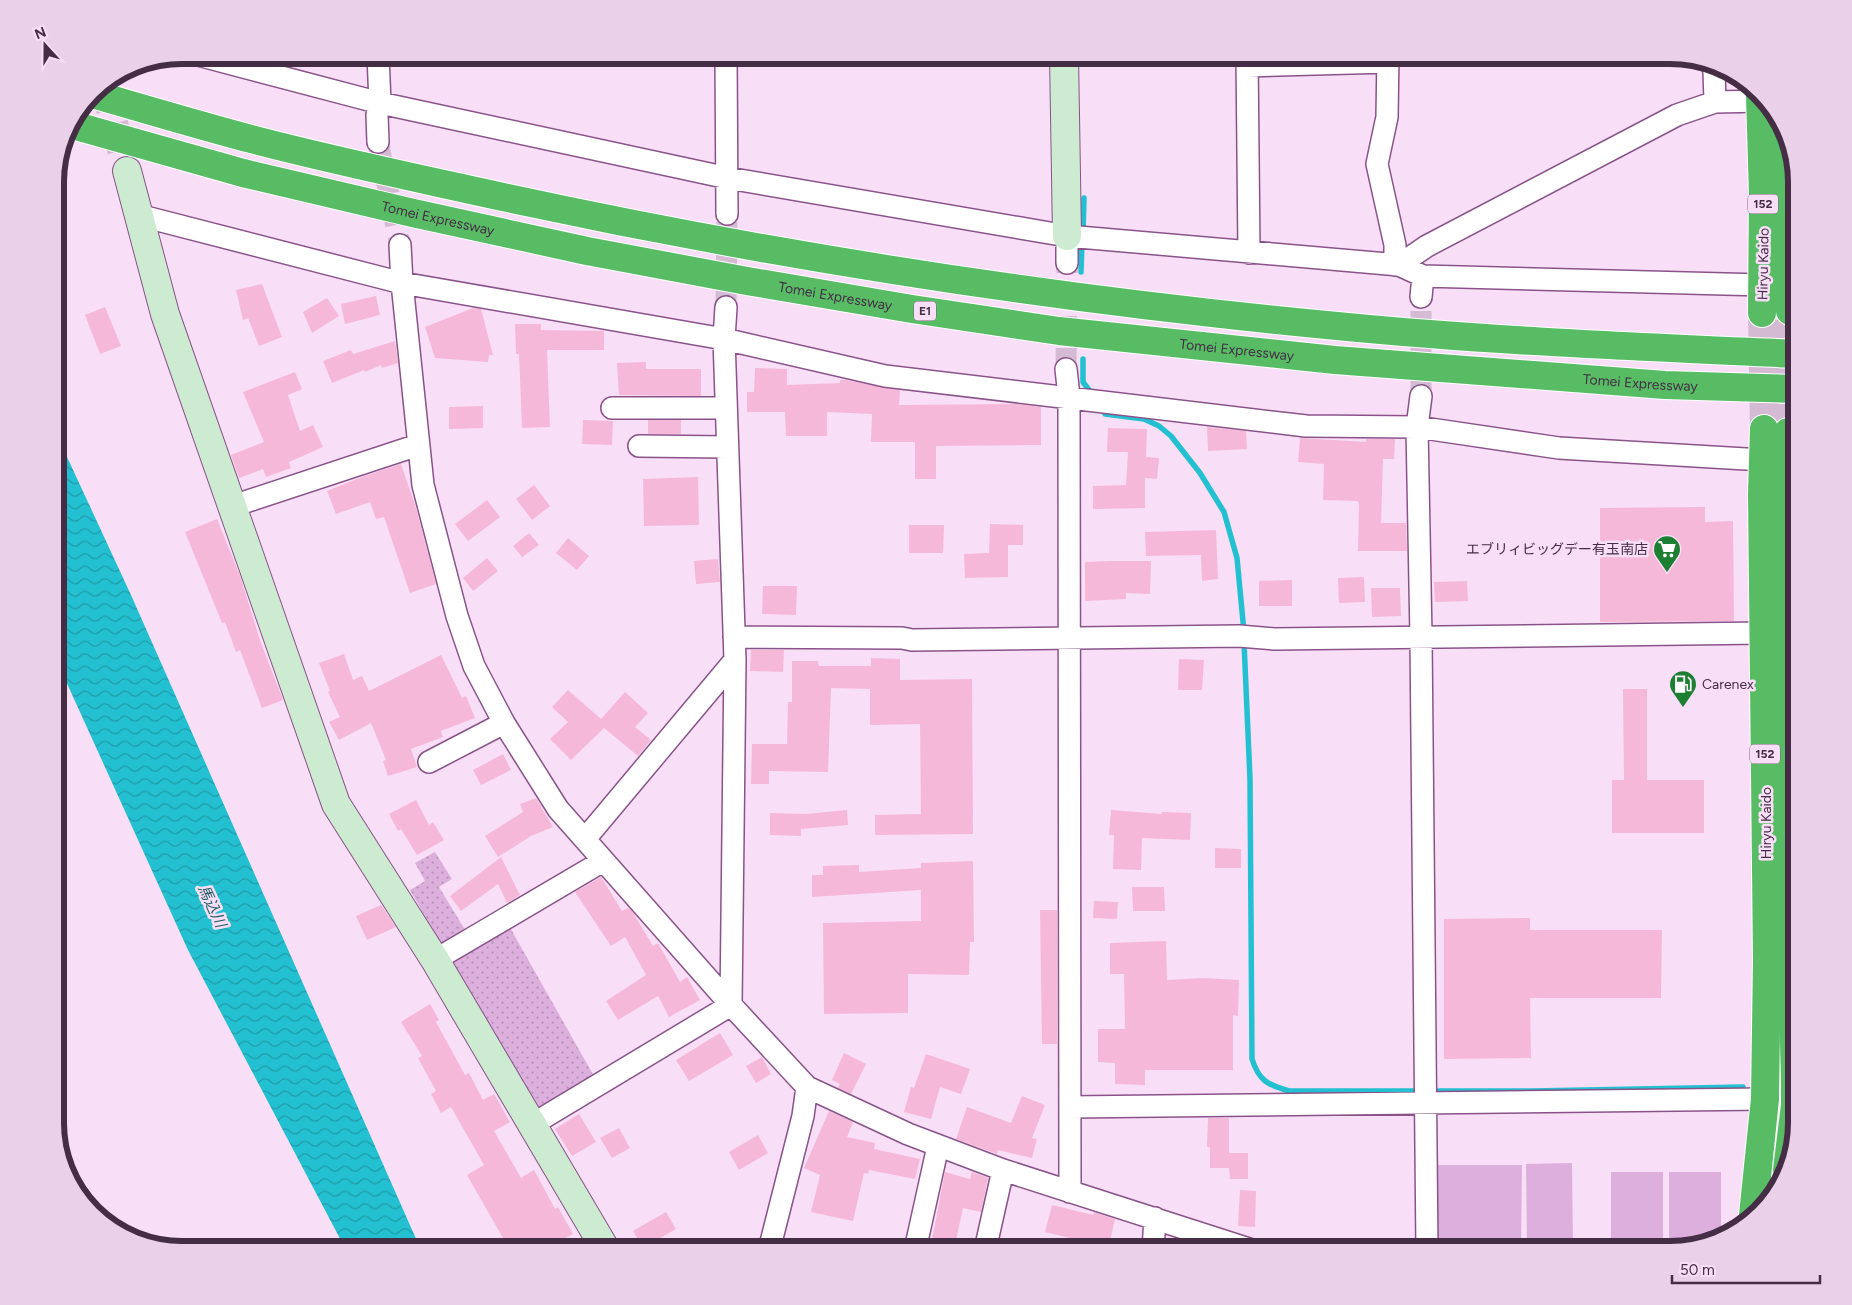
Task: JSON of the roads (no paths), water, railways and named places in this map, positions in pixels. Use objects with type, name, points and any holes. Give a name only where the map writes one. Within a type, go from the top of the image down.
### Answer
[{"type":"highway","points":[[100,96],[252,139],[536,204],[725,241],[918,274],[1071,296],[1338,326],[1552,343],[1788,354]]},
{"type":"highway","name":"Hiryu Kaido","points":[[1761,107],[1762,313]]},
{"type":"highway","name":"Tomei Expressway","points":[[78,127],[243,173],[490,230],[587,251],[747,281],[912,309],[1059,331],[1335,360],[1665,385],[1788,389]]},
{"type":"highway","name":"Hiryu Kaido","points":[[1776,431],[1783,461],[1788,540]]},
{"type":"highway","name":"Hiryu Kaido","points":[[1754,1206],[1765,1090],[1767,960],[1764,633],[1783,461]]},
{"type":"street","points":[[232,64],[380,103],[728,178],[1068,245],[1096,240],[1397,265],[1423,276],[1763,284]]},
{"type":"street","points":[[378,64],[380,103],[377,115],[378,142]]},
{"type":"street","points":[[726,64],[727,214]]},
{"type":"street","points":[[1064,64],[1068,245]]},
{"type":"street","points":[[1247,64],[1249,253]]},
{"type":"street","points":[[1388,64],[1387,117],[1377,164],[1395,245],[1397,265]]},
{"type":"street","points":[[1714,72],[1715,102]]},
{"type":"street","points":[[1397,265],[1434,242],[1668,119],[1715,102],[1755,100]]},
{"type":"street","points":[[126,171],[165,314],[336,804],[435,960],[601,1241]]},
{"type":"street","points":[[138,215],[402,282],[724,339],[885,376],[1111,401],[1306,426],[1417,427],[1558,448],[1783,461]]},
{"type":"street","points":[[400,245],[402,282],[423,485],[457,616],[474,666],[504,723],[558,809],[807,1088],[908,1134],[1003,1170],[1225,1241]]},
{"type":"street","points":[[1421,297],[1423,276]]},
{"type":"street","points":[[726,306],[724,339],[735,660],[731,1005]]},
{"type":"street","points":[[1066,369],[1075,397],[1070,639],[1070,1192]]},
{"type":"street","points":[[1421,396],[1417,427],[1427,1241]]},
{"type":"street","points":[[612,408],[726,408]]},
{"type":"street","points":[[233,506],[418,445]]},
{"type":"street","points":[[639,446],[727,447]]},
{"type":"street","points":[[734,637],[902,638],[912,640],[1246,637],[1274,639],[1764,633]]},
{"type":"street","points":[[585,839],[735,660]]},
{"type":"street","points":[[429,762],[504,723]]},
{"type":"street","points":[[435,960],[603,861]]},
{"type":"street","points":[[532,1124],[731,1005]]},
{"type":"street","points":[[771,1241],[803,1116],[807,1088]]},
{"type":"street","points":[[1070,1107],[1425,1102],[1765,1090]]},
{"type":"street","points":[[917,1241],[938,1146]]},
{"type":"street","points":[[987,1241],[1003,1170]]},
{"type":"street","points":[[1154,1241],[1155,1218]]},
{"type":"water","name":"馬込川","points":[[64,450],[131,595],[417,1241],[341,1241],[188,950],[64,677]]},
{"type":"waterway","points":[[1083,233],[1084,198]]},
{"type":"waterway","points":[[1081,272],[1082,242]]},
{"type":"waterway","points":[[1083,359],[1083,382],[1092,394]]},
{"type":"waterway","points":[[1102,408],[1105,414],[1144,419],[1159,426],[1171,436],[1200,473],[1224,512],[1237,558],[1244,632]]},
{"type":"waterway","points":[[1244,642],[1250,779],[1252,1059],[1265,1081],[1275,1087],[1289,1091],[1532,1091],[1743,1087]]},
{"type":"tunnel","points":[[105,92],[127,171]]},
{"type":"tunnel","points":[[378,142],[400,245]]},
{"type":"tunnel","points":[[726,307],[727,214]]},
{"type":"tunnel","points":[[1066,369],[1067,263]]},
{"type":"tunnel","points":[[1421,297],[1421,396]]},
{"type":"tunnel","points":[[1762,313],[1764,429]]},
{"type":"place","name":"エブリィビッグデー有玉南店","points":[[1667,573]]},
{"type":"place","name":"Carenex","points":[[1683,708]]}]
